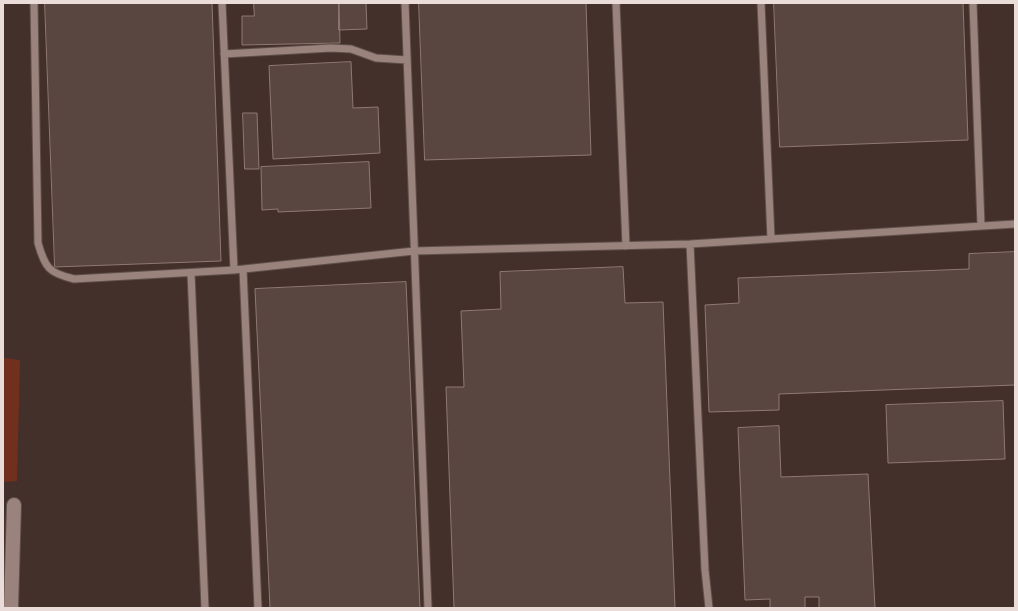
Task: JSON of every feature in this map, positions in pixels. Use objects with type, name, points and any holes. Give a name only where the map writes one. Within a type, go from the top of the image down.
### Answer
[{"type":"street","points":[[11,608],[14,505]]},
{"type":"lane","points":[[34,3],[38,243],[43,261],[50,270],[57,275],[74,279],[234,270],[414,251],[690,244],[1015,224]]},
{"type":"lane","points":[[222,3],[234,270]]},
{"type":"lane","points":[[404,3],[428,608]]},
{"type":"lane","points":[[616,3],[626,246]]},
{"type":"lane","points":[[761,3],[771,239]]},
{"type":"lane","points":[[973,3],[981,226]]},
{"type":"lane","points":[[224,54],[331,48],[351,49],[376,58],[407,60]]},
{"type":"lane","points":[[690,244],[705,570],[709,608]]},
{"type":"lane","points":[[244,269],[258,608]]},
{"type":"lane","points":[[190,273],[205,608]]},
{"type":"shaded area","points":[[3,358],[20,360],[17,481],[3,482]]},
{"type":"building","points":[[45,3],[212,3],[221,261],[55,267]]},
{"type":"building","points":[[254,3],[339,3],[340,43],[242,45],[242,16],[254,16]]},
{"type":"building","points":[[339,3],[366,3],[367,29],[339,30]]},
{"type":"building","points":[[419,3],[586,3],[591,155],[425,160]]},
{"type":"building","points":[[774,3],[963,3],[968,140],[780,147]]},
{"type":"building","points":[[351,62],[353,108],[378,107],[380,153],[273,159],[269,66]]},
{"type":"building","points":[[243,113],[257,113],[259,169],[245,169]]},
{"type":"building","points":[[369,162],[371,208],[278,212],[278,209],[262,210],[261,167]]},
{"type":"building","points":[[1015,252],[1015,385],[779,394],[779,410],[709,412],[705,305],[739,303],[738,278],[969,269],[969,254]]},
{"type":"building","points":[[623,267],[625,303],[663,302],[675,608],[454,608],[446,387],[464,387],[461,311],[501,309],[500,272]]},
{"type":"building","points":[[406,282],[420,608],[270,608],[255,289]]},
{"type":"building","points":[[1003,401],[1005,459],[888,463],[886,405]]},
{"type":"building","points":[[779,426],[781,477],[868,474],[875,608],[819,608],[819,597],[805,597],[805,608],[770,608],[770,599],[745,600],[738,428]]}]
